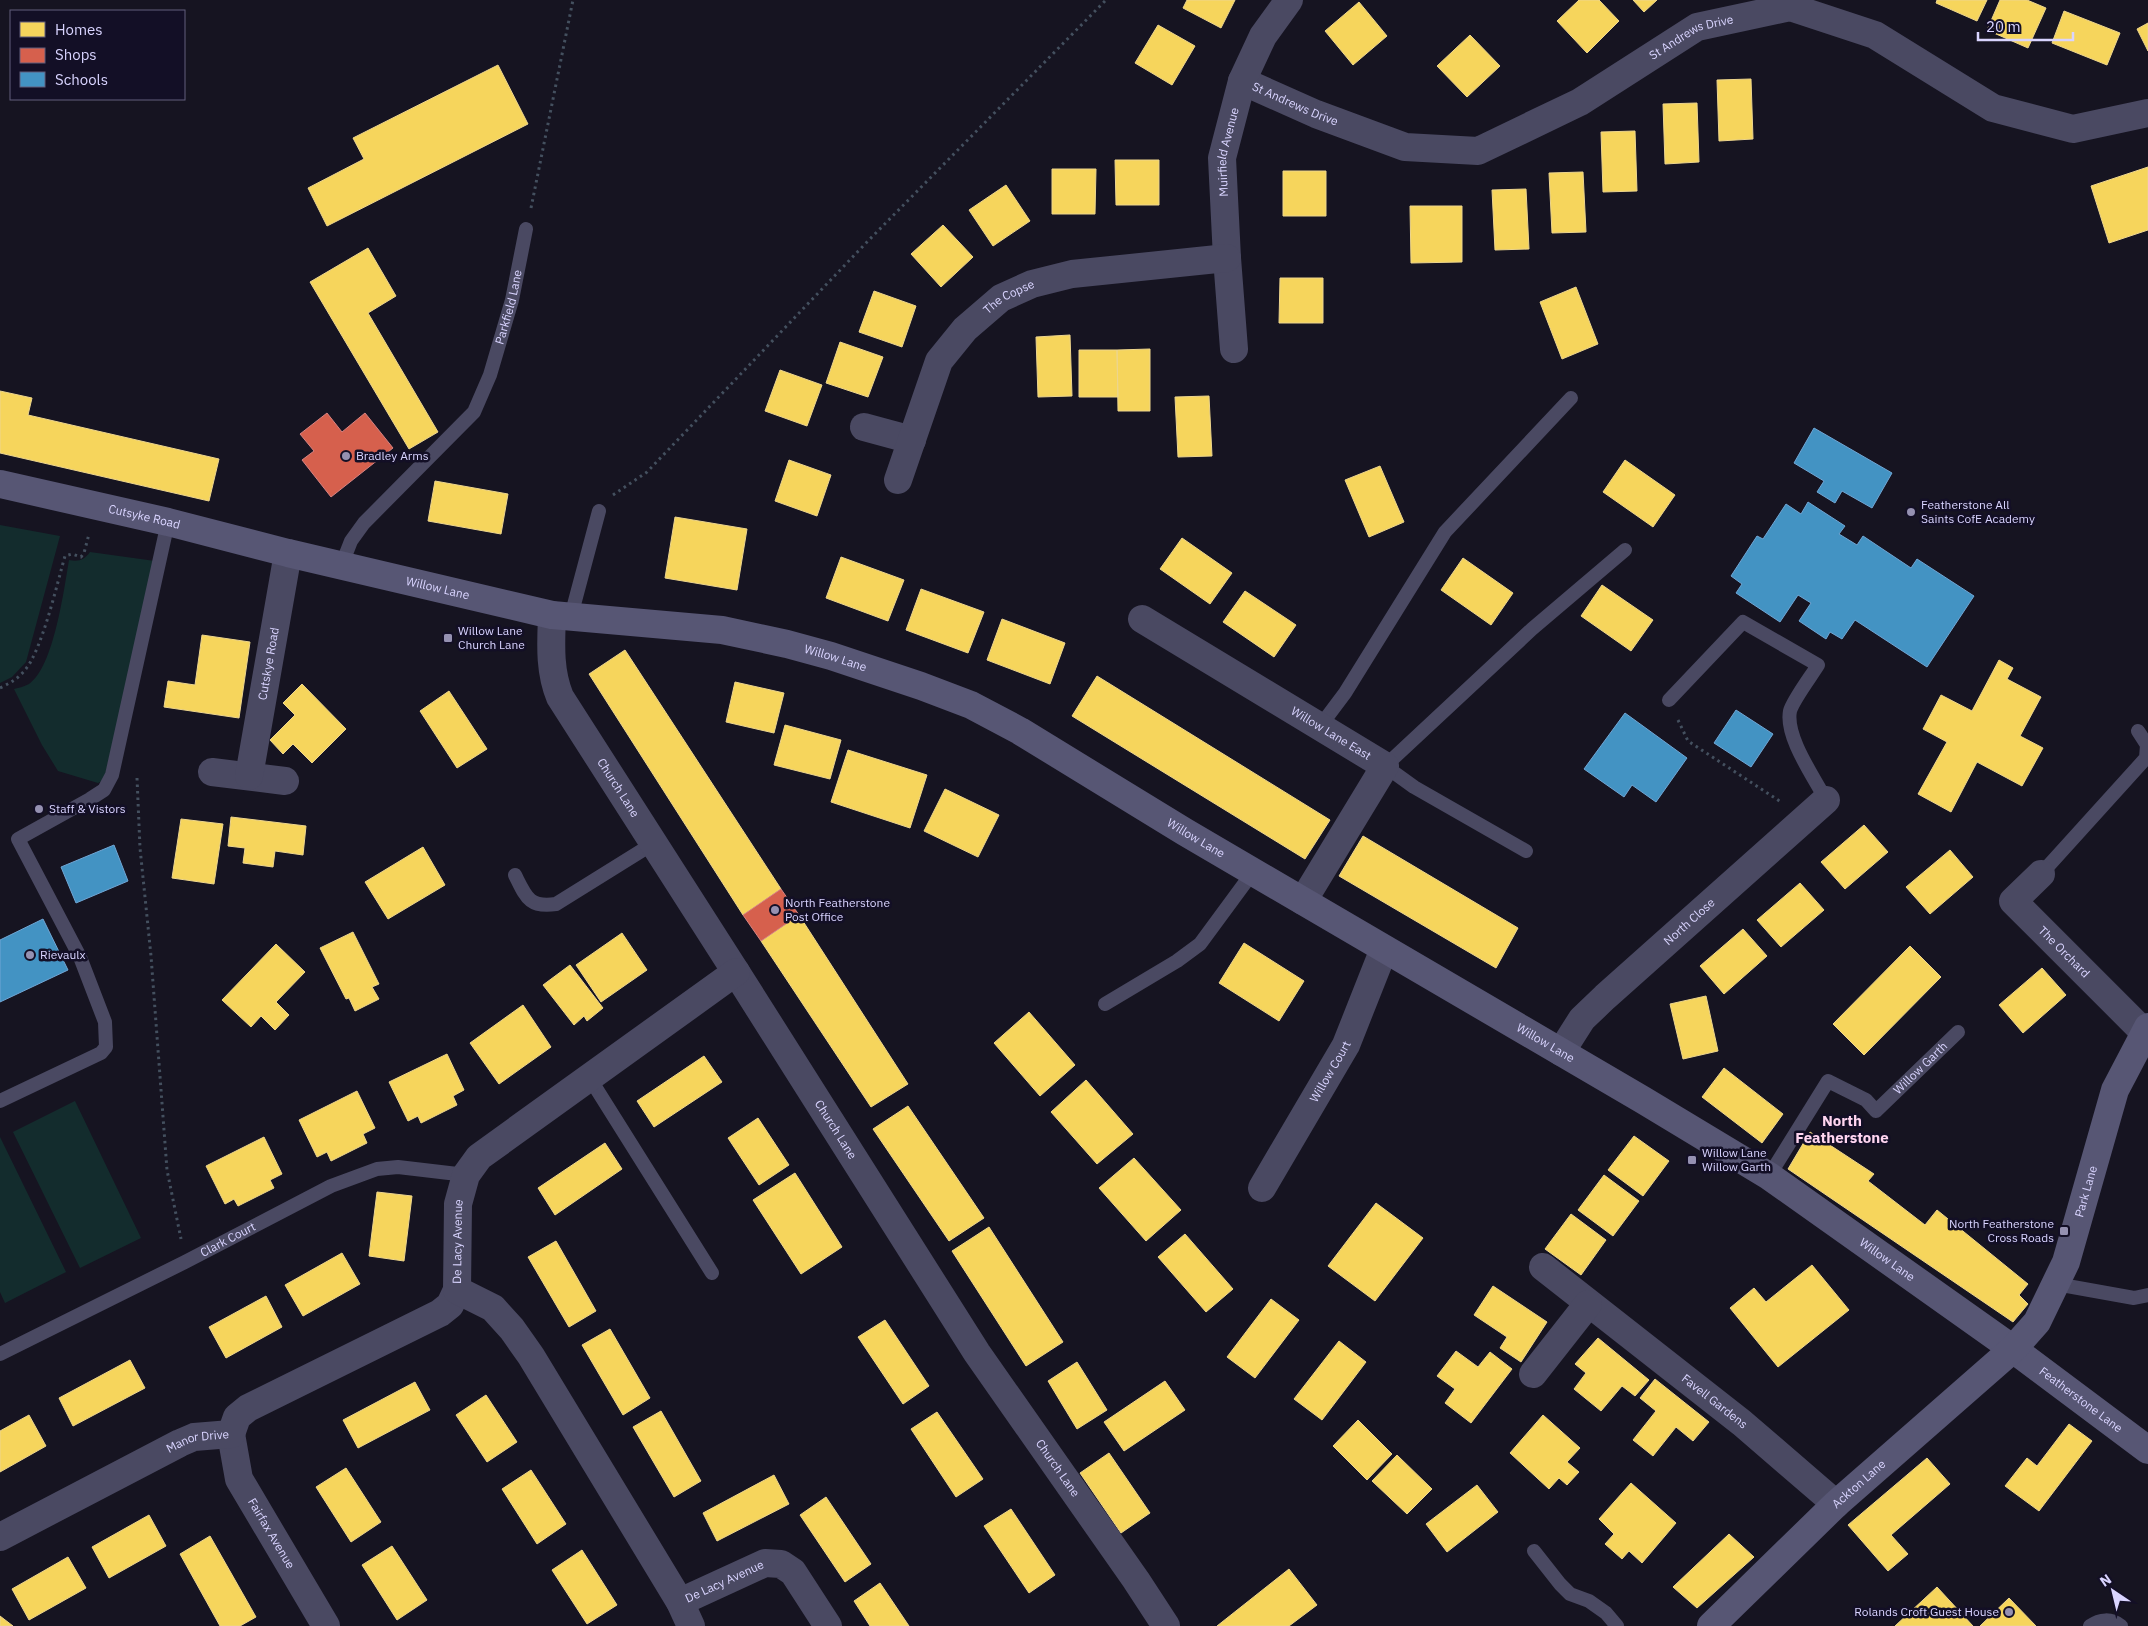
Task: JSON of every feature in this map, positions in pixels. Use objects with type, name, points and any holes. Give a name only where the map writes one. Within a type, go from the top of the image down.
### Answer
[{"type":"main road","name":"Cutsyke Road","points":[[0,484],[168,522],[288,553]]},
{"type":"main road","name":"Willow Lane","points":[[288,553],[562,615],[722,630],[787,644],[921,686],[970,706],[1020,731],[1253,872],[1644,1100],[1769,1176],[2013,1349]]},
{"type":"main road","name":"Park Lane","points":[[2013,1349],[2037,1322],[2066,1262],[2115,1090],[2146,1030]]},
{"type":"main road","name":"Featherstone Lane","points":[[2013,1349],[2148,1450]]},
{"type":"main road","name":"Ackton Lane","points":[[1711,1626],[1836,1504],[2013,1349]]},
{"type":"street","name":"Muirfield Avenue","points":[[1234,349],[1222,158],[1242,81],[1263,36],[1289,0]]},
{"type":"street","name":"St Andrews Drive","points":[[1242,81],[1316,114],[1405,147],[1478,151],[1580,102],[1697,27],[1790,6],[1875,35],[1993,108],[2073,129],[2148,113]]},
{"type":"street","name":"The Copse","points":[[898,480],[939,362],[965,329],[1001,298],[1032,284],[1072,274],[1227,258]]},
{"type":"street","points":[[864,427],[912,440]]},
{"type":"street","name":"Cutskye Road","points":[[248,776],[288,553]]},
{"type":"street","name":"Church Lane","points":[[562,615],[551,658],[554,683],[560,697],[977,1353],[1166,1626]]},
{"type":"street","name":"Willow Lane East","points":[[1142,619],[1321,725],[1386,766],[1303,901]]},
{"type":"street","points":[[212,772],[285,781]]},
{"type":"street","name":"North Close","points":[[1561,1052],[1582,1019],[1605,997],[1826,800]]},
{"type":"street","name":"The Orchard","points":[[2041,874],[2013,901],[2146,1030]]},
{"type":"street","name":"Willow Court","points":[[1262,1188],[1346,1044],[1384,948]]},
{"type":"street","name":"De Lacy Avenue","points":[[736,972],[479,1156],[466,1175],[458,1204],[457,1290],[492,1308],[512,1329],[531,1356],[685,1614],[765,1563],[781,1564],[793,1572],[828,1626]]},
{"type":"street","name":"Favell Gardens","points":[[1543,1267],[1742,1423],[1836,1504]]},
{"type":"street","name":"Manor Drive","points":[[0,1537],[180,1443],[194,1437],[231,1434],[237,1417],[248,1408],[440,1314],[450,1305],[457,1290]]},
{"type":"street","points":[[1533,1374],[1588,1304]]},
{"type":"street","name":"Fairfax Avenue","points":[[231,1434],[239,1479],[326,1626]]},
{"type":"lane","name":"Parkfield Lane","points":[[342,564],[351,541],[364,523],[474,412],[490,375],[512,300],[526,229]]},
{"type":"lane","points":[[1321,725],[1345,693],[1445,532],[1571,398]]},
{"type":"lane","points":[[562,615],[599,511]]},
{"type":"lane","points":[[0,1101],[101,1053],[106,1047],[105,1022],[80,957],[18,840],[90,800],[104,790],[112,775],[168,522]]},
{"type":"lane","points":[[1526,851],[1414,787],[1386,766],[1532,629],[1625,550]]},
{"type":"lane","points":[[1669,700],[1743,622],[1818,664],[1791,710],[1789,726],[1799,751],[1826,800]]},
{"type":"lane","points":[[2041,874],[2146,758],[2148,745],[2138,731]]},
{"type":"lane","points":[[515,875],[531,902],[539,905],[556,904],[654,843]]},
{"type":"lane","points":[[1105,1004],[1177,961],[1200,944],[1253,872]]},
{"type":"lane","name":"Willow Garth","points":[[1769,1176],[1828,1081],[1866,1100],[1876,1111],[1958,1032]]},
{"type":"lane","points":[[589,1077],[712,1273]]},
{"type":"lane","name":"Clark Court","points":[[0,1354],[185,1262],[331,1186],[377,1169],[398,1167],[466,1175]]},
{"type":"lane","points":[[2056,1284],[2134,1298],[2148,1295]]},
{"type":"lane","points":[[1534,1551],[1570,1594],[1589,1601],[1617,1626]]},
{"type":"lane","points":[[2090,1626],[2103,1620],[2110,1620],[2121,1626]]},
{"type":"path","points":[[526,229],[573,0]]},
{"type":"path","points":[[599,511],[613,496],[647,472],[866,243],[1106,0]]},
{"type":"path","points":[[0,688],[14,681],[26,670],[36,652],[65,556],[72,554],[81,557],[84,553],[96,506]]},
{"type":"path","points":[[1669,700],[1688,741],[1779,801],[1802,820]]},
{"type":"path","points":[[137,768],[140,848],[151,956],[167,1170],[185,1262]]},
{"type":"green space","points":[[0,525],[60,536],[26,662],[12,677],[0,683]]},
{"type":"green space","points":[[90,552],[155,561],[104,780],[98,783],[58,771],[42,745],[14,689],[29,684],[38,675],[45,662],[61,607],[69,560],[81,560]]},
{"type":"green space","points":[[75,1101],[141,1238],[80,1268],[13,1132]]},
{"type":"green space","points":[[0,1137],[66,1272],[5,1303],[0,1292]]},
{"type":"building: Homes","points":[[1187,0],[1235,0],[1221,28],[1183,8]]},
{"type":"building: Homes","points":[[1579,0],[1599,0],[1619,21],[1587,53],[1557,21]]},
{"type":"building: Homes","points":[[1633,0],[1657,0],[1644,12]]},
{"type":"building: Homes","points":[[1937,0],[1987,0],[1977,21],[1936,3]]},
{"type":"building: Homes","points":[[2000,0],[2027,0],[2046,8],[2028,48],[1987,30]]},
{"type":"building: Homes","points":[[1359,2],[1387,36],[1353,65],[1325,31]]},
{"type":"building: Homes","points":[[2064,11],[2120,33],[2107,65],[2052,43]]},
{"type":"building: Homes","points":[[2148,23],[2148,51],[2137,29]]},
{"type":"building: Homes","points":[[1158,25],[1195,46],[1172,85],[1135,63]]},
{"type":"building: Homes","points":[[1470,35],[1500,66],[1467,97],[1437,66]]},
{"type":"building: Homes","points":[[498,65],[528,124],[327,226],[308,188],[364,159],[353,138]]},
{"type":"building: Homes","points":[[1751,79],[1753,139],[1719,141],[1717,80]]},
{"type":"building: Homes","points":[[1697,103],[1699,162],[1665,164],[1663,104]]},
{"type":"building: Homes","points":[[1635,131],[1637,191],[1603,192],[1601,132]]},
{"type":"building: Homes","points":[[1115,160],[1159,160],[1159,205],[1116,205]]},
{"type":"building: Homes","points":[[2148,167],[2148,230],[2109,243],[2091,186]]},
{"type":"building: Homes","points":[[1052,169],[1096,169],[1095,214],[1052,214]]},
{"type":"building: Homes","points":[[1283,171],[1326,171],[1326,216],[1283,216]]},
{"type":"building: Homes","points":[[1583,172],[1586,232],[1552,233],[1549,173]]},
{"type":"building: Homes","points":[[1006,185],[1030,221],[993,246],[969,210]]},
{"type":"building: Homes","points":[[1526,189],[1529,249],[1495,250],[1492,190]]},
{"type":"building: Homes","points":[[1410,206],[1462,206],[1462,262],[1411,263]]},
{"type":"building: Homes","points":[[943,225],[973,257],[941,287],[911,254]]},
{"type":"building: Homes","points":[[368,248],[396,296],[368,313],[438,432],[409,449],[310,282]]},
{"type":"building: Homes","points":[[1280,278],[1323,278],[1323,323],[1279,323]]},
{"type":"building: Homes","points":[[1576,287],[1598,344],[1562,359],[1540,302]]},
{"type":"building: Homes","points":[[874,291],[916,306],[902,347],[859,332]]},
{"type":"building: Homes","points":[[1070,335],[1072,396],[1038,397],[1036,337]]},
{"type":"building: Homes","points":[[840,342],[883,357],[868,397],[826,383]]},
{"type":"building: Homes","points":[[1150,349],[1150,411],[1118,411],[1117,350]]},
{"type":"building: Homes","points":[[1079,350],[1117,350],[1118,397],[1079,397]]},
{"type":"building: Homes","points":[[780,370],[822,385],[807,426],[765,411]]},
{"type":"building: Homes","points":[[0,391],[32,398],[28,415],[219,459],[209,501],[0,453]]},
{"type":"building: Homes","points":[[1209,396],[1212,456],[1178,457],[1175,397]]},
{"type":"building: Homes","points":[[789,460],[831,475],[817,516],[775,501]]},
{"type":"building: Homes","points":[[1625,460],[1675,495],[1653,527],[1603,492]]},
{"type":"building: Homes","points":[[1380,466],[1404,522],[1369,537],[1345,480]]},
{"type":"building: Homes","points":[[435,481],[508,494],[501,534],[428,521]]},
{"type":"building: Homes","points":[[675,517],[747,529],[737,590],[665,578]]},
{"type":"building: Homes","points":[[1182,538],[1232,573],[1210,604],[1160,569]]},
{"type":"building: Homes","points":[[841,557],[904,580],[888,621],[826,598]]},
{"type":"building: Homes","points":[[1463,558],[1513,593],[1491,625],[1441,590]]},
{"type":"building: Homes","points":[[1602,585],[1653,620],[1631,651],[1581,616]]},
{"type":"building: Homes","points":[[921,589],[984,612],[968,653],[906,630]]},
{"type":"building: Homes","points":[[1245,591],[1296,625],[1274,657],[1223,622]]},
{"type":"building: Homes","points":[[1002,619],[1065,643],[1050,684],[987,660]]},
{"type":"building: Homes","points":[[202,635],[250,642],[239,718],[164,707],[168,681],[195,685]]},
{"type":"building: Homes","points":[[625,650],[781,889],[743,915],[589,674]]},
{"type":"building: Homes","points":[[1999,660],[2013,668],[2007,679],[2041,697],[2020,736],[2043,748],[2022,786],[1977,762],[1951,812],[1918,794],[1947,742],[1923,729],[1941,695],[1972,711]]},
{"type":"building: Homes","points":[[1097,676],[1330,820],[1305,859],[1072,716]]},
{"type":"building: Homes","points":[[735,682],[784,693],[774,733],[726,722]]},
{"type":"building: Homes","points":[[302,684],[346,729],[312,763],[293,744],[283,754],[270,740],[295,715],[283,703]]},
{"type":"building: Homes","points":[[449,691],[487,749],[457,768],[420,711]]},
{"type":"building: Homes","points":[[785,725],[841,740],[830,779],[774,765]]},
{"type":"building: Homes","points":[[848,750],[927,775],[910,828],[831,802]]},
{"type":"building: Homes","points":[[945,789],[999,815],[978,857],[924,831]]},
{"type":"building: Homes","points":[[231,817],[306,826],[303,855],[275,851],[273,867],[243,863],[245,848],[228,846]]},
{"type":"building: Homes","points":[[181,819],[223,824],[214,884],[172,878]]},
{"type":"building: Homes","points":[[1864,825],[1888,852],[1845,889],[1821,862]]},
{"type":"building: Homes","points":[[1363,836],[1518,928],[1496,968],[1339,876]]},
{"type":"building: Homes","points":[[423,847],[445,885],[388,919],[365,882]]},
{"type":"building: Homes","points":[[1950,850],[1973,877],[1930,914],[1906,887]]},
{"type":"building: Homes","points":[[1800,883],[1824,910],[1781,947],[1757,920]]},
{"type":"building: Homes","points":[[799,915],[908,1084],[871,1107],[761,941]]},
{"type":"building: Homes","points":[[1743,929],[1767,956],[1724,994],[1700,966]]},
{"type":"building: Homes","points":[[353,932],[379,984],[372,987],[379,999],[355,1011],[349,998],[346,999],[320,948]]},
{"type":"building: Homes","points":[[622,933],[647,970],[601,1002],[576,965]]},
{"type":"building: Homes","points":[[1244,943],[1304,981],[1279,1021],[1219,983]]},
{"type":"building: Homes","points":[[276,944],[305,972],[276,1002],[289,1015],[275,1030],[261,1016],[251,1027],[222,1000]]},
{"type":"building: Homes","points":[[1910,946],[1941,977],[1864,1055],[1833,1024]]},
{"type":"building: Homes","points":[[570,965],[603,1008],[587,1021],[584,1016],[574,1025],[543,985]]},
{"type":"building: Homes","points":[[2042,968],[2066,995],[2023,1033],[1999,1005]]},
{"type":"building: Homes","points":[[1706,996],[1718,1051],[1683,1059],[1670,1004]]},
{"type":"building: Homes","points":[[523,1005],[551,1047],[499,1084],[470,1043]]},
{"type":"building: Homes","points":[[1029,1012],[1075,1065],[1040,1096],[994,1043]]},
{"type":"building: Homes","points":[[447,1054],[464,1090],[453,1096],[457,1105],[421,1123],[418,1116],[408,1121],[389,1082]]},
{"type":"building: Homes","points":[[704,1056],[722,1082],[654,1127],[637,1101]]},
{"type":"building: Homes","points":[[1724,1068],[1783,1114],[1762,1143],[1702,1097]]},
{"type":"building: Homes","points":[[1086,1080],[1133,1134],[1097,1164],[1051,1112]]},
{"type":"building: Homes","points":[[357,1091],[375,1128],[363,1134],[367,1143],[331,1161],[327,1152],[317,1157],[299,1120]]},
{"type":"building: Homes","points":[[908,1106],[984,1218],[949,1241],[873,1129]]},
{"type":"building: Homes","points":[[758,1118],[789,1165],[759,1185],[728,1138]]},
{"type":"building: Homes","points":[[1810,1132],[1874,1174],[1868,1181],[1925,1225],[1937,1210],[2028,1284],[2019,1295],[2028,1304],[2013,1322],[1788,1169]]},
{"type":"building: Homes","points":[[1634,1136],[1669,1161],[1643,1196],[1608,1170]]},
{"type":"building: Homes","points":[[264,1137],[282,1174],[270,1180],[274,1188],[238,1206],[234,1199],[225,1204],[206,1166]]},
{"type":"building: Homes","points":[[605,1143],[622,1169],[555,1215],[538,1188]]},
{"type":"building: Homes","points":[[1134,1158],[1181,1210],[1146,1241],[1099,1188]]},
{"type":"building: Homes","points":[[795,1173],[842,1247],[801,1274],[753,1200]]},
{"type":"building: Homes","points":[[1604,1175],[1639,1201],[1613,1236],[1578,1210]]},
{"type":"building: Homes","points":[[377,1192],[412,1196],[404,1261],[369,1256]]},
{"type":"building: Homes","points":[[1376,1203],[1423,1238],[1375,1301],[1328,1266]]},
{"type":"building: Homes","points":[[1571,1214],[1606,1240],[1581,1275],[1545,1249]]},
{"type":"building: Homes","points":[[989,1227],[1063,1342],[1026,1366],[952,1251]]},
{"type":"building: Homes","points":[[1185,1234],[1233,1289],[1206,1312],[1158,1257]]},
{"type":"building: Homes","points":[[556,1241],[596,1311],[569,1327],[528,1257]]},
{"type":"building: Homes","points":[[342,1253],[360,1284],[303,1316],[285,1285]]},
{"type":"building: Homes","points":[[1812,1265],[1849,1310],[1778,1367],[1730,1308],[1754,1288],[1766,1302]]},
{"type":"building: Homes","points":[[1493,1286],[1547,1322],[1521,1362],[1500,1348],[1507,1337],[1474,1315]]},
{"type":"building: Homes","points":[[266,1296],[282,1327],[226,1358],[209,1327]]},
{"type":"building: Homes","points":[[1271,1299],[1299,1320],[1255,1378],[1227,1357]]},
{"type":"building: Homes","points":[[885,1320],[929,1386],[903,1404],[858,1337]]},
{"type":"building: Homes","points":[[610,1329],[650,1398],[623,1415],[582,1345]]},
{"type":"building: Homes","points":[[1598,1338],[1649,1380],[1635,1396],[1622,1386],[1601,1411],[1574,1389],[1586,1373],[1575,1364]]},
{"type":"building: Homes","points":[[1339,1341],[1366,1362],[1322,1420],[1294,1399]]},
{"type":"building: Homes","points":[[1456,1351],[1478,1367],[1490,1352],[1512,1369],[1471,1423],[1445,1403],[1455,1389],[1437,1376]]},
{"type":"building: Homes","points":[[130,1360],[145,1388],[73,1426],[59,1398]]},
{"type":"building: Homes","points":[[1077,1362],[1107,1410],[1077,1429],[1048,1381]]},
{"type":"building: Homes","points":[[1655,1379],[1709,1422],[1693,1441],[1676,1427],[1653,1456],[1633,1440],[1656,1411],[1640,1398]]},
{"type":"building: Homes","points":[[1165,1381],[1185,1410],[1124,1451],[1104,1422]]},
{"type":"building: Homes","points":[[415,1382],[430,1410],[358,1448],[343,1420]]},
{"type":"building: Homes","points":[[486,1395],[517,1442],[487,1462],[456,1415]]},
{"type":"building: Homes","points":[[661,1411],[701,1481],[674,1497],[633,1427]]},
{"type":"building: Homes","points":[[937,1412],[983,1479],[956,1497],[911,1429]]},
{"type":"building: Homes","points":[[29,1415],[46,1446],[0,1472],[0,1431]]},
{"type":"building: Homes","points":[[1543,1415],[1580,1448],[1567,1462],[1579,1472],[1567,1485],[1559,1478],[1549,1489],[1510,1453]]},
{"type":"building: Homes","points":[[1358,1420],[1392,1454],[1367,1480],[1333,1446]]},
{"type":"building: Homes","points":[[2069,1424],[2092,1441],[2039,1511],[2005,1486],[2027,1458],[2037,1466]]},
{"type":"building: Homes","points":[[1109,1453],[1150,1513],[1121,1533],[1080,1473]]},
{"type":"building: Homes","points":[[1397,1455],[1432,1489],[1407,1514],[1372,1481]]},
{"type":"building: Homes","points":[[1927,1458],[1950,1484],[1891,1535],[1908,1554],[1888,1571],[1848,1525]]},
{"type":"building: Homes","points":[[346,1468],[381,1522],[351,1542],[316,1487]]},
{"type":"building: Homes","points":[[531,1470],[566,1524],[537,1544],[502,1489]]},
{"type":"building: Homes","points":[[774,1475],[789,1504],[717,1541],[703,1513]]},
{"type":"building: Homes","points":[[1631,1483],[1676,1523],[1642,1563],[1629,1551],[1622,1559],[1605,1544],[1614,1534],[1599,1519]]},
{"type":"building: Homes","points":[[1477,1485],[1498,1512],[1447,1552],[1426,1524]]},
{"type":"building: Homes","points":[[826,1497],[871,1564],[845,1582],[800,1515]]},
{"type":"building: Homes","points":[[1011,1509],[1055,1575],[1029,1593],[984,1526]]},
{"type":"building: Homes","points":[[149,1515],[166,1546],[109,1578],[92,1547]]},
{"type":"building: Homes","points":[[1729,1534],[1754,1557],[1697,1608],[1673,1587]]},
{"type":"building: Homes","points":[[210,1536],[256,1617],[240,1626],[220,1626],[180,1554]]},
{"type":"building: Homes","points":[[392,1546],[427,1600],[397,1620],[362,1565]]},
{"type":"building: Homes","points":[[582,1550],[617,1605],[587,1624],[552,1570]]},
{"type":"building: Homes","points":[[68,1557],[86,1588],[29,1620],[12,1589]]},
{"type":"building: Homes","points":[[1289,1569],[1317,1605],[1289,1626],[1217,1626]]},
{"type":"building: Homes","points":[[880,1583],[909,1626],[870,1626],[854,1601]]},
{"type":"building: Homes","points":[[1937,1587],[1973,1626],[1895,1626]]},
{"type":"building: Homes","name":"Rolands Croft Guest House","points":[[2009,1598],[2036,1626],[1980,1626]]},
{"type":"building: Homes","points":[[0,1616],[13,1626],[0,1626]]},
{"type":"building: Shops","name":"Bradley Arms","points":[[327,413],[342,432],[365,413],[393,448],[331,497],[302,460],[314,451],[300,434]]},
{"type":"building: Shops","points":[[781,889],[799,915],[761,941],[743,915]]},
{"type":"building: Schools","points":[[1814,428],[1892,473],[1872,508],[1842,491],[1835,503],[1817,492],[1824,481],[1794,463]]},
{"type":"building: Schools","points":[[1808,502],[1845,526],[1839,534],[1857,545],[1863,536],[1911,568],[1917,559],[1974,596],[1927,667],[1855,620],[1842,639],[1830,632],[1826,639],[1799,621],[1811,603],[1798,595],[1780,622],[1736,593],[1742,584],[1731,576],[1757,536],[1763,539],[1786,504],[1801,514]]},
{"type":"building: Schools","points":[[1736,710],[1773,734],[1751,767],[1714,743]]},
{"type":"building: Schools","points":[[1625,713],[1687,758],[1656,802],[1632,785],[1624,797],[1584,769]]},
{"type":"building: Schools","points":[[114,845],[128,881],[76,903],[61,867]]},
{"type":"building: Schools","name":"Rievaulx","points":[[43,919],[68,970],[0,1002],[0,940]]},
{"type":"place","name":"Bradley Arms","points":[[346,456]]},
{"type":"place","name":"Featherstone All Saints CofE Academy","points":[[1911,512]]},
{"type":"place","name":"Willow Lane Church Lane","points":[[448,638]]},
{"type":"place","name":"Staff & Vistors","points":[[39,809]]},
{"type":"place","name":"North Featherstone Post Office","points":[[775,910]]},
{"type":"place","name":"Rievaulx","points":[[30,955]]},
{"type":"place","name":"Willow Lane Willow Garth","points":[[1692,1160]]},
{"type":"place","name":"North Featherstone Cross Roads","points":[[2064,1231]]},
{"type":"place","name":"Rolands Croft Guest House","points":[[2009,1612]]},
{"type":"district","name":"North Featherstone","points":[[1842,1130]]}]
